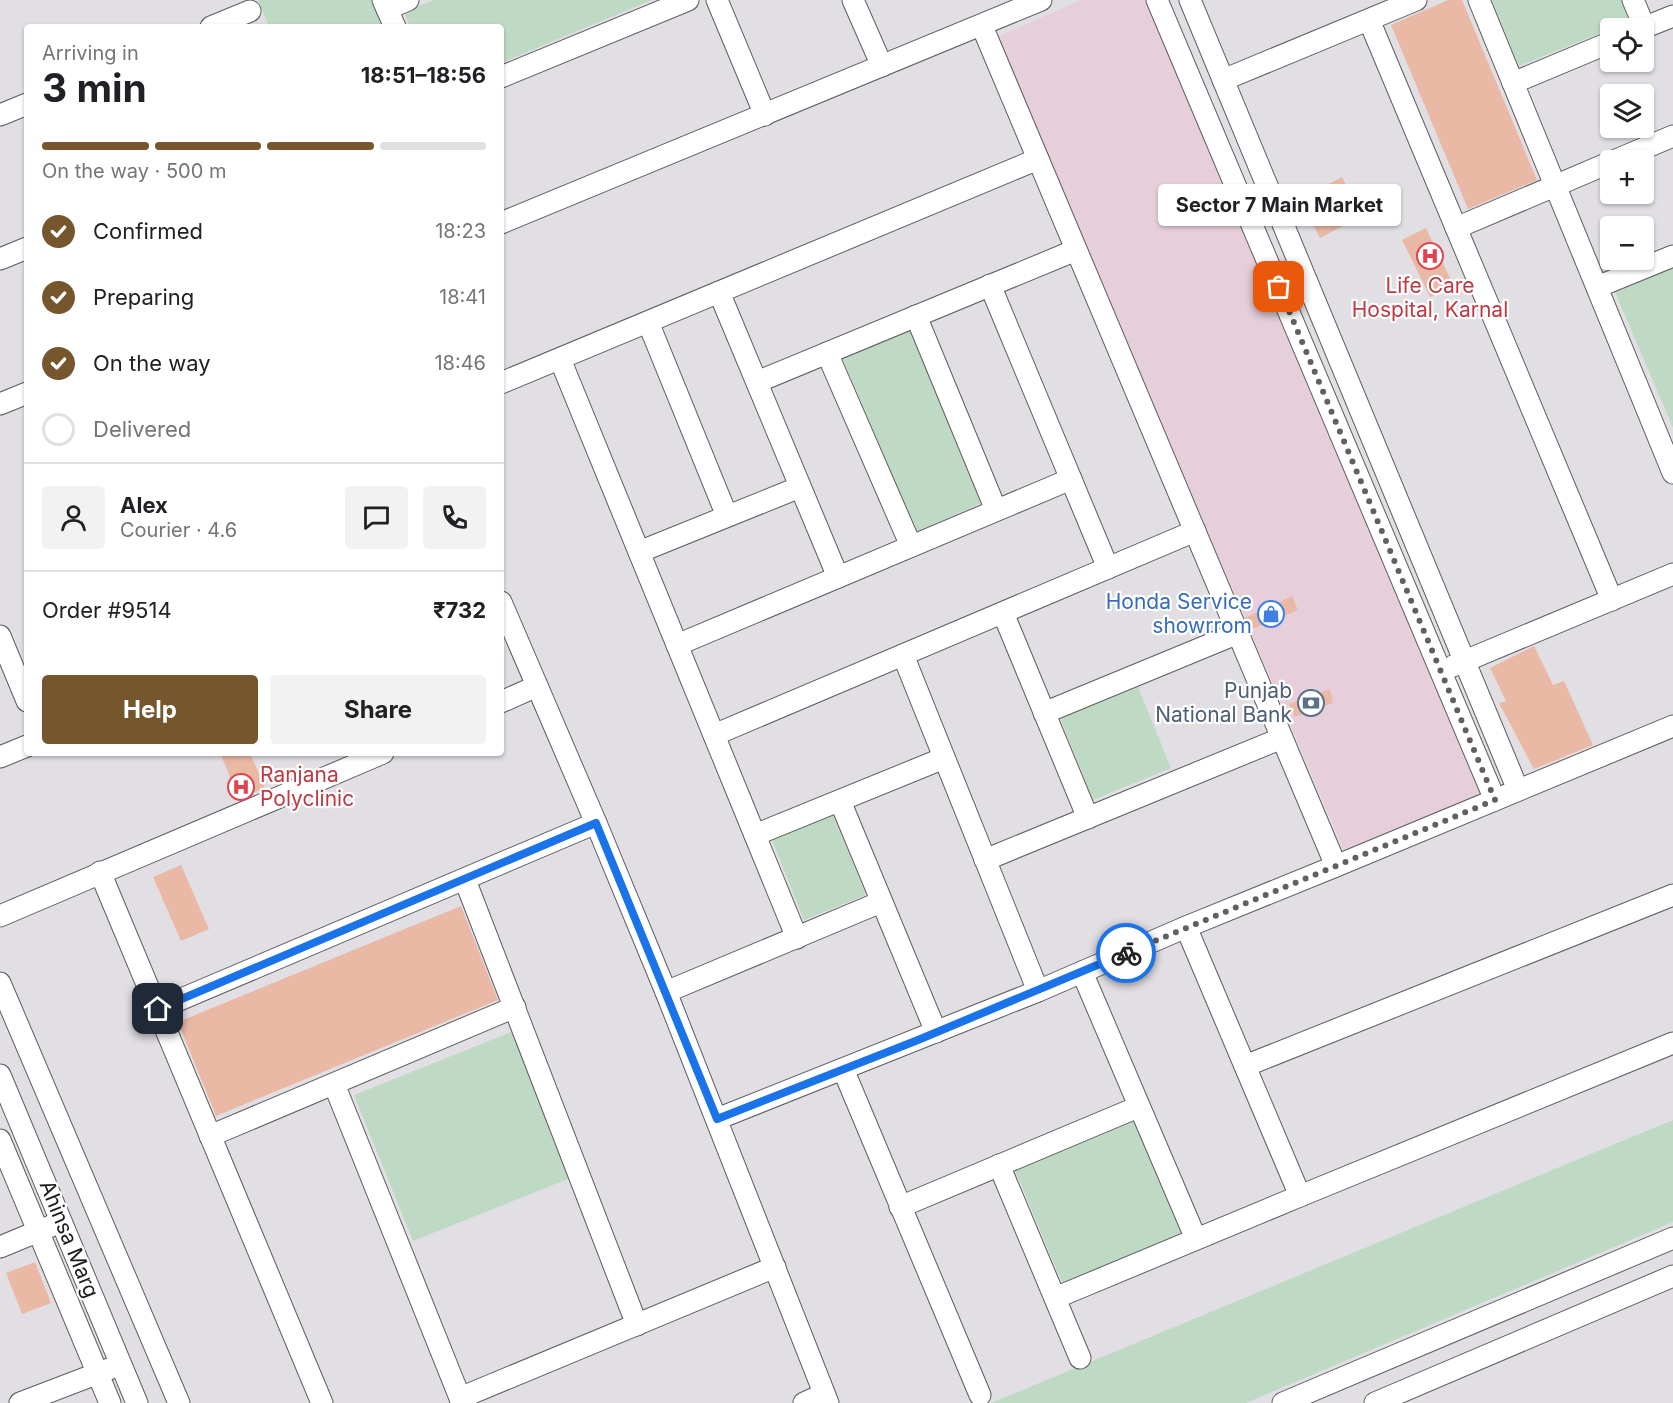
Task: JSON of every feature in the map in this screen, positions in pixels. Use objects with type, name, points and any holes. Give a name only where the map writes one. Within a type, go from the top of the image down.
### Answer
[{"type":"street","points":[[389,12],[408,0]]},
{"type":"street","points":[[504,76],[688,0]]},
{"type":"street","points":[[717,0],[765,115]]},
{"type":"street","points":[[853,0],[882,66]]},
{"type":"street","points":[[504,222],[1041,0]]},
{"type":"street","points":[[1157,0],[1495,800]]},
{"type":"street","points":[[1190,0],[1518,790]]},
{"type":"street","points":[[1222,80],[1416,0]]},
{"type":"street","points":[[1479,0],[1670,460]]},
{"type":"street","points":[[1633,0],[1640,18]]},
{"type":"street","points":[[219,24],[250,13]]},
{"type":"street","points":[[1654,24],[1673,16]]},
{"type":"street","points":[[1369,20],[1612,600]]},
{"type":"street","points":[[982,26],[1336,866]]},
{"type":"street","points":[[1513,83],[1600,47]]},
{"type":"street","points":[[0,115],[24,105]]},
{"type":"street","points":[[1640,150],[1673,136]]},
{"type":"street","points":[[504,382],[1038,159]]},
{"type":"street","points":[[1456,228],[1600,167]]},
{"type":"street","points":[[1262,246],[1287,236]]},
{"type":"street","points":[[0,259],[24,249]]},
{"type":"street","points":[[757,382],[1076,250]]},
{"type":"street","points":[[1597,287],[1673,256]]},
{"type":"street","points":[[990,285],[1108,568]]},
{"type":"street","points":[[720,292],[838,577]]},
{"type":"street","points":[[916,316],[996,510]]},
{"type":"street","points":[[648,322],[727,516]]},
{"type":"street","points":[[827,353],[911,546]]},
{"type":"street","points":[[560,358],[797,938]]},
{"type":"street","points":[[0,404],[24,394]]},
{"type":"street","points":[[1356,471],[1381,461]]},
{"type":"street","points":[[677,645],[1071,479]]},
{"type":"street","points":[[639,552],[800,487]]},
{"type":"street","points":[[714,735],[1195,531]]},
{"type":"street","points":[[1441,671],[1673,574]]},
{"type":"street","points":[[504,609],[666,992],[826,1399],[804,1403]]},
{"type":"street","points":[[1003,613],[1088,818]]},
{"type":"street","points":[[1044,713],[1238,633]]},
{"type":"street","points":[[0,636],[24,694]]},
{"type":"street","points":[[903,655],[1038,991]]},
{"type":"street","points":[[504,701],[537,686]]},
{"type":"street","points":[[717,1119],[1038,991],[1186,927],[1673,726]]},
{"type":"street","points":[[985,860],[1282,738]]},
{"type":"street","points":[[0,757],[24,747]]},
{"type":"street","points":[[0,915],[376,756]]},
{"type":"street","points":[[755,835],[944,758]]},
{"type":"street","points":[[840,801],[936,1032]]},
{"type":"street","points":[[158,1009],[596,823]]},
{"type":"street","points":[[100,872],[322,1403]]},
{"type":"street","points":[[465,880],[637,1326]]},
{"type":"street","points":[[1245,1066],[1673,895]]},
{"type":"street","points":[[666,992],[881,902]]},
{"type":"street","points":[[1186,927],[1300,1196]]},
{"type":"street","points":[[1082,972],[1196,1239]]},
{"type":"street","points":[[0,983],[178,1403]]},
{"type":"street","points":[[210,1137],[515,1007]]},
{"type":"street","points":[[1055,1298],[1673,1043]]},
{"type":"street","points":[[843,1070],[980,1395]]},
{"type":"street","name":"Ahinsa Marg","points":[[0,1075],[137,1403]]},
{"type":"street","points":[[334,1084],[461,1400],[775,1267]]},
{"type":"street","points":[[900,1207],[1138,1107]]},
{"type":"street","name":"Ahinsa Marg","points":[[0,1140],[110,1403]]},
{"type":"street","points":[[999,1165],[1080,1358]]},
{"type":"street","points":[[0,1247],[62,1221]]},
{"type":"street","points":[[1283,1403],[1673,1238]]},
{"type":"street","points":[[1366,1368],[1381,1402],[1673,1276]]},
{"type":"street","points":[[20,1403],[120,1365]]},
{"type":"shaded area","points":[[1081,0],[1153,0],[1481,794],[1345,853],[997,37]]},
{"type":"green space","points":[[258,0],[373,0],[384,24],[268,24]]},
{"type":"green space","points":[[434,0],[652,0],[504,62],[504,24],[409,24],[404,12]]},
{"type":"green space","points":[[1492,0],[1622,0],[1630,18],[1600,18],[1600,33],[1519,66]]},
{"type":"green space","points":[[1673,268],[1673,428],[1615,292]]},
{"type":"green space","points":[[910,327],[984,502],[916,532],[842,357]]},
{"type":"green space","points":[[1138,687],[1171,768],[1093,800],[1060,718]]},
{"type":"green space","points":[[833,815],[866,895],[804,920],[772,840]]},
{"type":"green space","points":[[514,1031],[573,1177],[413,1241],[354,1095]]},
{"type":"green space","points":[[1136,1119],[1186,1239],[1065,1290],[1015,1170]]},
{"type":"green space","points":[[1673,1120],[1673,1222],[1246,1403],[991,1403]]},
{"type":"building","points":[[1448,0],[1462,0],[1537,180],[1468,209],[1391,25]]},
{"type":"building","points":[[1342,177],[1362,216],[1320,238],[1300,199]]},
{"type":"building","points":[[1426,228],[1454,286],[1430,297],[1402,240]]},
{"type":"building","name":"Honda Service showrrom","points":[[1292,596],[1298,610],[1250,630],[1245,618]]},
{"type":"building","points":[[1534,646],[1553,685],[1564,681],[1593,745],[1534,769],[1499,703],[1506,701],[1490,668]]},
{"type":"building","name":"Punjab National Bank","points":[[1330,689],[1333,703],[1295,717],[1289,704]]},
{"type":"building","points":[[221,756],[251,756],[265,788],[239,798]]},
{"type":"building","points":[[181,865],[209,929],[181,941],[153,877]]},
{"type":"building","points":[[461,906],[498,1000],[216,1116],[178,1022]]},
{"type":"building","points":[[35,1262],[51,1303],[22,1314],[6,1273]]},
{"type":"way so far","points":[[1126,953],[1495,800],[1279,287]]},
{"type":"place","name":"Life Care Hospital, Karnal","points":[[1430,256]]},
{"type":"place","name":"Sector 7 Main Market","points":[[1279,287]]},
{"type":"place","name":"Honda Service showrrom","points":[[1271,614]]},
{"type":"place","name":"Punjab National Bank","points":[[1311,703]]},
{"type":"place","name":"Ranjana Polyclinic","points":[[241,787]]},
{"type":"route","points":[[158,1009],[596,823],[717,1119],[918,1040],[1126,953]]}]
